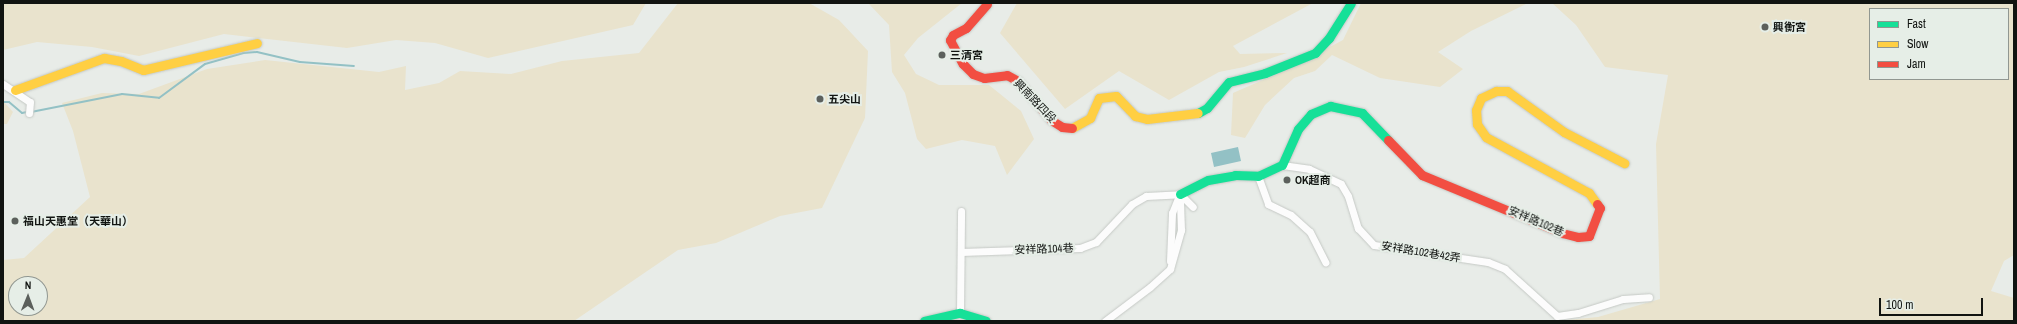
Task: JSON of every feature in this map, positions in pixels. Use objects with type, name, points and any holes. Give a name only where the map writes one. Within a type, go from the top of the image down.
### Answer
[{"type":"street","name":"興南路四段","points":[[987,4],[966,28],[953,35],[950,40],[953,47],[973,74],[984,78],[1007,75],[1018,81],[1051,120],[1062,127],[1071,129],[1090,118],[1100,98],[1116,96],[1135,116],[1147,119],[1199,113],[1207,108],[1229,82],[1264,73],[1315,53],[1329,38],[1351,3]]},
{"type":"street","points":[[15,90],[56,77],[87,62],[104,58],[121,61],[143,70],[164,67],[218,51],[257,43]]},
{"type":"street","points":[[3,84],[15,90],[30,102],[29,113]]},
{"type":"street","name":"安祥路102巷","points":[[1282,165],[1298,130],[1311,114],[1330,106],[1362,113],[1422,175],[1440,184],[1578,237],[1589,236],[1596,223],[1600,208],[1596,201],[1580,186],[1486,137],[1477,124],[1476,110],[1481,98],[1496,91],[1507,91],[1564,132],[1624,163]]},
{"type":"street","points":[[1180,194],[1208,180],[1236,175],[1258,176],[1282,165]]},
{"type":"street","name":"安祥路102巷42弄","points":[[1282,165],[1309,169],[1341,184],[1350,200],[1358,228],[1374,245],[1488,262],[1505,270],[1557,316],[1578,313],[1623,298],[1649,297]]},
{"type":"street","points":[[1258,176],[1268,204],[1291,215],[1310,232],[1325,262]]},
{"type":"street","points":[[1180,194],[1193,207]]},
{"type":"street","points":[[1105,321],[1150,287],[1170,269],[1181,230],[1180,194]]},
{"type":"street","name":"安祥路104巷","points":[[961,252],[1080,248],[1096,242],[1132,204],[1146,196],[1180,194]]},
{"type":"street","points":[[960,313],[961,211]]},
{"type":"street","points":[[924,321],[933,317],[960,313],[986,321]]},
{"type":"shaded area","points":[[3,3],[646,3],[633,25],[488,58],[435,43],[396,40],[347,48],[224,34],[139,56],[92,47],[37,42],[3,50]]},
{"type":"shaded area","points":[[678,3],[809,3],[839,20],[868,51],[865,118],[822,208],[780,216],[716,243],[678,250],[574,321],[3,321],[3,260],[24,258],[90,197],[73,131],[62,103],[102,93],[139,94],[207,69],[265,60],[379,72],[406,66],[405,90],[439,83],[460,71],[511,74],[562,61],[639,53]]},
{"type":"shaded area","points":[[868,3],[962,3],[918,38],[904,55],[916,74],[939,85],[989,85],[1021,111],[1034,139],[1007,175],[995,146],[962,140],[926,149],[917,139],[905,93],[892,72],[889,25]]},
{"type":"shaded area","points":[[1017,3],[1313,3],[1233,46],[1240,54],[1287,53],[1244,67],[1219,72],[1169,100],[1119,71],[1065,109],[1000,33]]},
{"type":"shaded area","points":[[1361,3],[1528,3],[1471,31],[1438,52],[1463,69],[1440,87],[1380,78],[1332,55],[1315,71],[1294,78],[1265,105],[1245,138],[1231,135],[1233,93],[1286,70],[1343,40]]},
{"type":"shaded area","points":[[1552,3],[2014,3],[2014,255],[2004,261],[1991,291],[2014,298],[2014,321],[1556,321],[1598,317],[1660,299],[1656,144],[1668,75],[1605,67],[1576,25]]},
{"type":"shaded area","points":[[3,101],[13,112],[7,124],[3,124]]},
{"type":"water","points":[[1238,147],[1241,161],[1214,167],[1211,153]]},
{"type":"waterway","points":[[31,112],[122,94],[159,98],[205,64],[243,53],[257,52],[300,62],[354,66]]},
{"type":"waterway","points":[[3,102],[9,102],[22,113],[27,112]]},
{"type":"traffic: fast","points":[[1198,113],[1207,108],[1229,82],[1265,73],[1315,53],[1329,38],[1351,3]]},
{"type":"traffic: fast","points":[[1180,194],[1208,180],[1235,175],[1258,176],[1282,165],[1298,129],[1311,114],[1330,106],[1362,113],[1388,140]]},
{"type":"traffic: fast","points":[[924,321],[960,313],[986,321]]},
{"type":"traffic: slow","points":[[15,90],[104,58],[121,61],[143,70],[257,43]]},
{"type":"traffic: slow","points":[[1597,204],[1589,193],[1486,137],[1477,124],[1476,110],[1481,98],[1496,91],[1507,91],[1564,132],[1624,163]]},
{"type":"traffic: slow","points":[[1072,128],[1090,118],[1099,98],[1116,96],[1135,116],[1147,119],[1198,113]]},
{"type":"traffic: jam","points":[[987,4],[966,28],[953,35],[950,40],[963,64],[973,74],[984,78],[1007,75],[1018,81],[1051,120],[1062,127],[1072,128]]},
{"type":"traffic: jam","points":[[1388,140],[1422,175],[1562,233],[1578,237],[1589,236],[1600,208],[1597,204]]},
{"type":"place","name":"興衡宮","points":[[1765,27]]},
{"type":"place","name":"三清宮","points":[[942,55]]},
{"type":"place","name":"五尖山","points":[[820,99]]},
{"type":"place","name":"OK超商","points":[[1287,180]]},
{"type":"place","name":"福山天惠堂（天華山）","points":[[15,221]]}]
